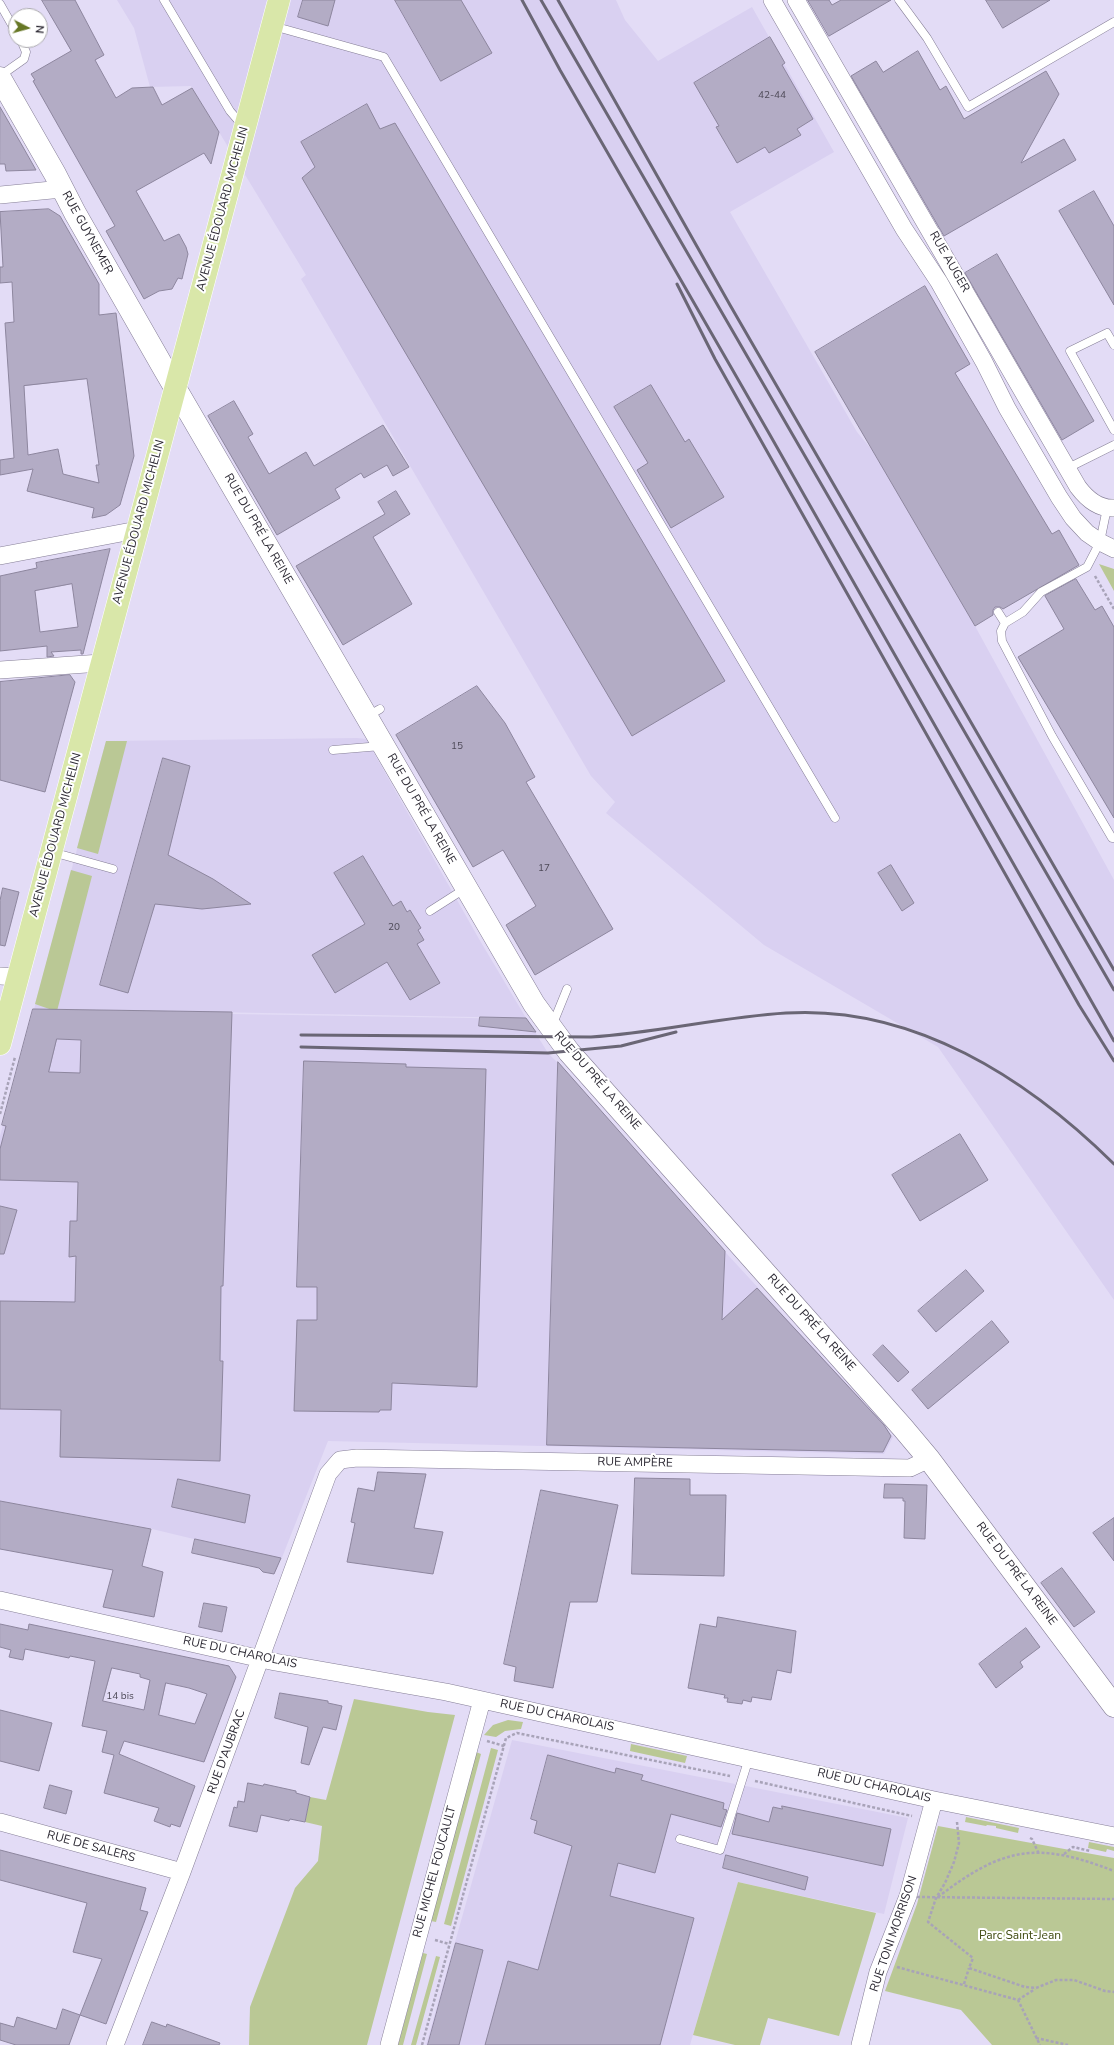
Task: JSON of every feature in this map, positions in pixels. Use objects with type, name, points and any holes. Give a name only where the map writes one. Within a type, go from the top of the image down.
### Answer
[{"type":"main road","name":"AVENUE ÉDOUARD MICHELIN","points":[[0,1044],[9,976],[51,852],[279,0]]},
{"type":"main road","name":"RUE GUYNEMER","points":[[0,77],[62,189],[176,387]]},
{"type":"main road","name":"RUE DU PRÉ LA REINE","points":[[176,387],[374,713],[384,746],[534,1004],[551,1028],[569,1052],[889,1411],[929,1459],[1114,1706]]},
{"type":"street","points":[[772,0],[904,229],[939,282],[984,362],[1007,408],[1059,497],[1073,518],[1087,533],[1107,546]]},
{"type":"street","name":"RUE AUGER","points":[[796,0],[1068,468],[1086,497],[1095,504],[1110,508]]},
{"type":"street","points":[[0,195],[62,189]]},
{"type":"street","points":[[0,556],[137,530]]},
{"type":"street","points":[[0,670],[102,663]]},
{"type":"street","name":"RUE AMPÈRE","points":[[340,1460],[364,1458],[910,1468],[929,1459]]},
{"type":"street","name":"RUE D'AUBRAC","points":[[115,2045],[182,1872],[328,1474],[340,1460]]},
{"type":"street","name":"RUE DU CHAROLAIS","points":[[0,1600],[261,1659],[482,1700],[934,1800],[1114,1836]]},
{"type":"street","name":"RUE MICHEL FOUCAULT","points":[[389,2045],[482,1700]]},
{"type":"street","name":"RUE TONI MORRISON","points":[[860,2045],[878,1972],[908,1896],[934,1800]]},
{"type":"street","name":"RUE DE SALERS","points":[[0,1822],[182,1872]]},
{"type":"lane","points":[[164,0],[230,110],[244,128]]},
{"type":"lane","points":[[899,0],[926,38],[968,107],[1114,22]]},
{"type":"lane","points":[[0,4],[8,18]]},
{"type":"lane","points":[[272,26],[384,57],[835,818]]},
{"type":"lane","points":[[0,77],[24,59],[26,52],[24,48]]},
{"type":"lane","points":[[1114,345],[1107,333],[1070,351],[1114,430]]},
{"type":"lane","points":[[1068,468],[1114,445]]},
{"type":"lane","points":[[1110,508],[1107,546],[1087,566],[1076,574],[1041,592],[1023,612],[1004,623],[1001,631],[1002,641],[1052,736],[1112,838],[1114,838]]},
{"type":"lane","points":[[998,612],[1004,623]]},
{"type":"lane","points":[[333,750],[384,746]]},
{"type":"lane","points":[[51,852],[113,869]]},
{"type":"lane","points":[[430,911],[466,887]]},
{"type":"lane","points":[[551,1028],[567,989]]},
{"type":"lane","points":[[680,1838],[720,1850],[749,1758]]},
{"type":"path","points":[[1087,566],[1096,577],[1114,609]]},
{"type":"path","points":[[422,2045],[506,1738],[517,1733],[743,1778],[913,1817]]},
{"type":"path","points":[[951,1823],[957,1822],[965,1824]]},
{"type":"path","points":[[957,1822],[959,1843],[945,1883],[936,1898],[928,1922],[973,1958],[964,1984]]},
{"type":"path","points":[[1025,1837],[1032,1839],[1038,1852]]},
{"type":"path","points":[[1063,1855],[1073,1847],[1094,1851]]},
{"type":"path","points":[[936,1898],[984,1865],[1014,1855],[1038,1852],[1063,1855],[1114,1871]]},
{"type":"path","points":[[919,1890],[916,1897],[1114,1899]]},
{"type":"path","points":[[891,1965],[1018,2000],[1040,2045]]},
{"type":"path","points":[[969,1968],[1010,1983],[1036,1988]]},
{"type":"path","points":[[1018,2000],[1036,1988],[1056,1980],[1074,1980],[1104,1991],[1114,1992]]},
{"type":"path","points":[[1036,2038],[1068,2045]]},
{"type":"shaded area","points":[[117,0],[616,0],[625,20],[658,61],[752,7],[834,152],[730,212],[857,432],[872,450],[975,626],[1114,880],[1114,1300],[938,1047],[764,945],[606,813],[615,802],[591,776],[301,279],[306,275],[191,86],[150,87],[134,28]]},
{"type":"shaded area","points":[[366,739],[479,939],[526,1018],[53,1009],[56,1011],[527,1019],[548,1053],[727,1254],[882,1422],[893,1437],[884,1454],[328,1441],[281,1560],[148,1528],[0,1501],[0,1136],[106,741]]},
{"type":"shaded area","points":[[512,1740],[908,1818],[884,1914],[738,1882],[690,2045],[426,2045]]},
{"type":"green space","points":[[1099,564],[1114,569],[1114,591]]},
{"type":"green space","points":[[106,741],[127,741],[98,854],[77,848]]},
{"type":"green space","points":[[71,870],[92,876],[57,1011],[55,1011],[35,1004]]},
{"type":"green space","points":[[354,1699],[428,1712],[455,1715],[367,2045],[249,2045],[250,2007],[295,1888],[318,1861],[322,1826],[305,1822],[310,1797],[326,1800]]},
{"type":"green space","points":[[508,1720],[523,1722],[521,1729],[505,1731],[496,1737],[484,1735],[493,1725]]},
{"type":"green space","points":[[631,1744],[687,1756],[685,1763],[630,1751]]},
{"type":"green space","points":[[491,1748],[498,1750],[451,1926],[444,1924]]},
{"type":"green space","points":[[476,1752],[481,1754],[436,1922],[431,1921]]},
{"type":"green space","points":[[966,1817],[1019,1828],[1018,1833],[996,1828],[996,1826],[986,1826],[965,1822]]},
{"type":"green space","name":"Parc Saint-Jean","points":[[938,1826],[1114,1858],[1114,2045],[992,2045],[961,2010],[885,1991],[917,1904]]},
{"type":"green space","points":[[1089,1842],[1114,1847],[1114,1851],[1107,1849],[1106,1852],[1088,1848]]},
{"type":"green space","points":[[738,1882],[876,1913],[839,2036],[768,2018],[760,2045],[735,2045],[693,2035]]},
{"type":"green space","points":[[423,1953],[427,1954],[403,2045],[398,2045]]},
{"type":"green space","points":[[436,1956],[440,1957],[416,2045],[411,2045]]},
{"type":"building","points":[[42,0],[75,0],[104,55],[95,60],[116,98],[132,88],[153,87],[162,105],[192,88],[219,132],[211,164],[204,153],[136,191],[164,241],[179,234],[186,247],[188,254],[182,279],[178,278],[172,289],[159,291],[144,299],[106,231],[115,226],[33,81],[35,80],[31,74],[71,51],[48,11],[48,8]]},
{"type":"building","points":[[303,0],[335,0],[328,26],[298,17]]},
{"type":"building","points":[[395,0],[461,0],[492,53],[441,81]]},
{"type":"building","points":[[808,0],[829,0],[832,5],[841,0],[891,0],[829,36]]},
{"type":"building","points":[[986,0],[1050,0],[1003,28]]},
{"type":"building","points":[[770,37],[785,63],[782,65],[813,119],[797,129],[801,135],[769,153],[765,147],[737,163],[716,127],[719,126],[694,83]]},
{"type":"building","points":[[918,51],[940,90],[946,86],[964,119],[1046,71],[1059,94],[1021,163],[1064,139],[1076,160],[944,236],[851,76],[876,61],[883,72]]},
{"type":"building","points":[[367,104],[380,129],[395,123],[725,681],[632,736],[302,178],[315,167],[301,142]]},
{"type":"building","points":[[0,107],[36,170],[6,171],[5,164],[0,164]]},
{"type":"building","points":[[1094,191],[1114,226],[1114,305],[1059,211]]},
{"type":"building","points":[[49,209],[60,216],[99,284],[99,315],[116,313],[134,456],[120,505],[106,515],[92,518],[94,508],[27,491],[33,469],[0,475],[0,460],[14,458],[5,323],[14,322],[12,282],[0,283],[0,267],[3,267],[0,212]],"holes":[[[87,379],[99,465],[96,465],[99,483],[63,474],[58,449],[28,455],[24,386]]]},
{"type":"building","points":[[997,254],[1094,421],[1062,440],[965,273]]},
{"type":"building","points":[[925,286],[970,364],[955,373],[1052,534],[1059,530],[1079,565],[1003,609],[1000,607],[995,607],[993,610],[993,615],[975,626],[815,352]]},
{"type":"building","points":[[651,385],[685,442],[689,439],[724,497],[671,528],[637,470],[648,463],[614,407]]},
{"type":"building","points":[[234,401],[253,434],[248,437],[269,474],[306,452],[314,466],[383,425],[409,467],[393,476],[387,465],[364,478],[361,473],[335,489],[340,498],[277,535],[208,416]]},
{"type":"building","points":[[396,491],[410,514],[373,537],[412,604],[343,645],[296,566],[385,514],[378,502]]},
{"type":"building","points":[[110,549],[83,654],[81,654],[81,650],[51,652],[54,656],[47,657],[47,646],[0,651],[0,576],[37,568],[36,563]],"holes":[[[72,584],[78,627],[40,632],[35,591]]]},
{"type":"building","points":[[1076,579],[1095,610],[1102,606],[1114,627],[1114,818],[1018,657],[1064,629],[1045,596]]},
{"type":"building","points":[[70,675],[75,682],[45,792],[0,780],[0,682]]},
{"type":"building","points":[[477,686],[505,723],[535,777],[526,782],[613,929],[535,975],[506,925],[536,906],[503,850],[473,867],[396,735]]},
{"type":"building","points":[[163,758],[190,766],[168,855],[213,879],[251,904],[202,909],[155,904],[128,993],[100,985]]},
{"type":"building","points":[[363,856],[393,906],[401,901],[407,912],[410,910],[421,928],[418,930],[424,940],[417,944],[440,983],[410,1000],[387,962],[335,993],[312,955],[365,924],[334,873]]},
{"type":"building","points":[[891,865],[914,903],[902,911],[878,873]]},
{"type":"building","points":[[3,888],[19,892],[5,946],[0,945],[0,901]]},
{"type":"building","points":[[33,1009],[232,1012],[223,1286],[221,1286],[220,1361],[223,1361],[220,1461],[60,1457],[61,1410],[0,1409],[0,1301],[75,1302],[76,1256],[69,1257],[70,1221],[77,1221],[78,1182],[0,1180],[0,1149],[6,1126],[2,1125]],"holes":[[[57,1039],[81,1040],[80,1073],[49,1072]]]},
{"type":"building","points":[[480,1017],[526,1018],[536,1032],[479,1026]]},
{"type":"building","points":[[304,1061],[406,1064],[406,1067],[486,1069],[477,1387],[392,1383],[391,1410],[380,1410],[379,1412],[294,1411],[297,1320],[317,1320],[317,1287],[297,1287]]},
{"type":"building","points":[[558,1062],[725,1251],[722,1320],[757,1288],[884,1425],[891,1436],[883,1452],[547,1445]]},
{"type":"building","points":[[960,1134],[988,1180],[920,1221],[892,1175]]},
{"type":"building","points":[[0,1206],[17,1210],[4,1254],[0,1254]]},
{"type":"building","points":[[966,1270],[984,1291],[936,1332],[918,1311]]},
{"type":"building","points":[[992,1321],[1009,1342],[928,1409],[912,1390]]},
{"type":"building","points":[[883,1345],[909,1372],[898,1382],[873,1355]]},
{"type":"building","points":[[378,1472],[426,1474],[414,1528],[443,1532],[433,1574],[347,1562],[355,1523],[351,1522],[358,1488],[374,1491]]},
{"type":"building","points":[[635,1478],[690,1479],[690,1495],[726,1495],[724,1576],[632,1574]]},
{"type":"building","points":[[178,1479],[250,1495],[245,1523],[172,1507]]},
{"type":"building","points":[[885,1484],[927,1485],[925,1539],[904,1538],[905,1501],[903,1501],[903,1498],[884,1498]]},
{"type":"building","points":[[541,1490],[618,1505],[597,1602],[570,1602],[553,1688],[514,1681],[516,1667],[504,1664]]},
{"type":"building","points":[[0,1501],[151,1529],[142,1566],[163,1572],[154,1617],[103,1607],[113,1570],[0,1549]]},
{"type":"building","points":[[1114,1518],[1114,1561],[1093,1533]]},
{"type":"building","points":[[195,1539],[281,1558],[274,1574],[263,1572],[259,1568],[192,1553]]},
{"type":"building","points":[[1062,1568],[1095,1612],[1074,1627],[1041,1583]]},
{"type":"building","points":[[204,1603],[227,1607],[222,1632],[199,1627]]},
{"type":"building","points":[[718,1617],[796,1631],[791,1673],[777,1670],[771,1700],[752,1697],[751,1702],[743,1700],[742,1704],[727,1702],[728,1698],[724,1698],[725,1695],[688,1688],[700,1624],[716,1627]]},
{"type":"building","points":[[0,1624],[28,1630],[29,1624],[229,1666],[236,1677],[204,1762],[124,1741],[119,1754],[195,1786],[180,1827],[171,1824],[170,1827],[154,1821],[159,1808],[104,1793],[114,1755],[102,1752],[107,1731],[82,1726],[95,1661],[70,1656],[69,1658],[25,1649],[23,1660],[9,1657],[11,1650],[0,1647]],"holes":[[[112,1668],[140,1674],[140,1677],[150,1680],[144,1710],[103,1701]],[[166,1683],[207,1694],[195,1724],[159,1715]]]},
{"type":"building","points":[[1026,1628],[1040,1647],[1020,1662],[1023,1667],[996,1688],[979,1664]]},
{"type":"building","points":[[280,1693],[328,1701],[328,1703],[342,1706],[336,1730],[323,1727],[309,1765],[301,1763],[308,1727],[275,1718]]},
{"type":"building","points":[[0,1710],[52,1723],[39,1771],[0,1761]]},
{"type":"building","points":[[548,1755],[615,1773],[616,1768],[643,1775],[641,1780],[724,1803],[723,1809],[727,1810],[721,1827],[671,1814],[655,1873],[618,1863],[610,1896],[694,1918],[660,2045],[485,2045],[508,1961],[538,1970],[572,1846],[534,1833],[537,1821],[531,1819]]},
{"type":"building","points":[[248,1783],[263,1786],[264,1784],[296,1791],[296,1793],[310,1797],[305,1822],[290,1819],[289,1821],[261,1815],[257,1832],[229,1826],[234,1807],[237,1808],[238,1801],[244,1802]]},
{"type":"building","points":[[50,1785],[72,1791],[66,1814],[44,1808]]},
{"type":"building","points":[[782,1806],[891,1829],[883,1866],[732,1834],[737,1813],[769,1822],[773,1807],[782,1809]]},
{"type":"building","points":[[0,1850],[146,1888],[140,1910],[148,1912],[106,2024],[80,2015],[102,1959],[73,1952],[87,1903],[0,1880]]},
{"type":"building","points":[[726,1855],[808,1877],[805,1890],[723,1868]]},
{"type":"building","points":[[456,1943],[483,1950],[459,2045],[428,2045]]},
{"type":"building","points":[[63,2009],[80,2015],[69,2045],[16,2045],[0,2040],[0,2023],[14,2027],[17,2017],[56,2029]]},
{"type":"building","points":[[152,2022],[166,2027],[167,2024],[220,2043],[219,2045],[143,2045]]},
{"type":"railway","points":[[522,0],[560,70],[770,435],[1114,1041]]},
{"type":"railway","points":[[541,0],[1114,990]]},
{"type":"railway","points":[[558,0],[730,305],[1114,970]]},
{"type":"railway","points":[[677,284],[715,359],[1079,1005],[1114,1061]]},
{"type":"railway","points":[[301,1035],[591,1037],[786,1013],[833,1014],[879,1021],[923,1035],[965,1053],[1005,1076],[1044,1103],[1080,1132],[1114,1164]]},
{"type":"railway","points":[[301,1047],[548,1053],[621,1046],[676,1032]]}]
